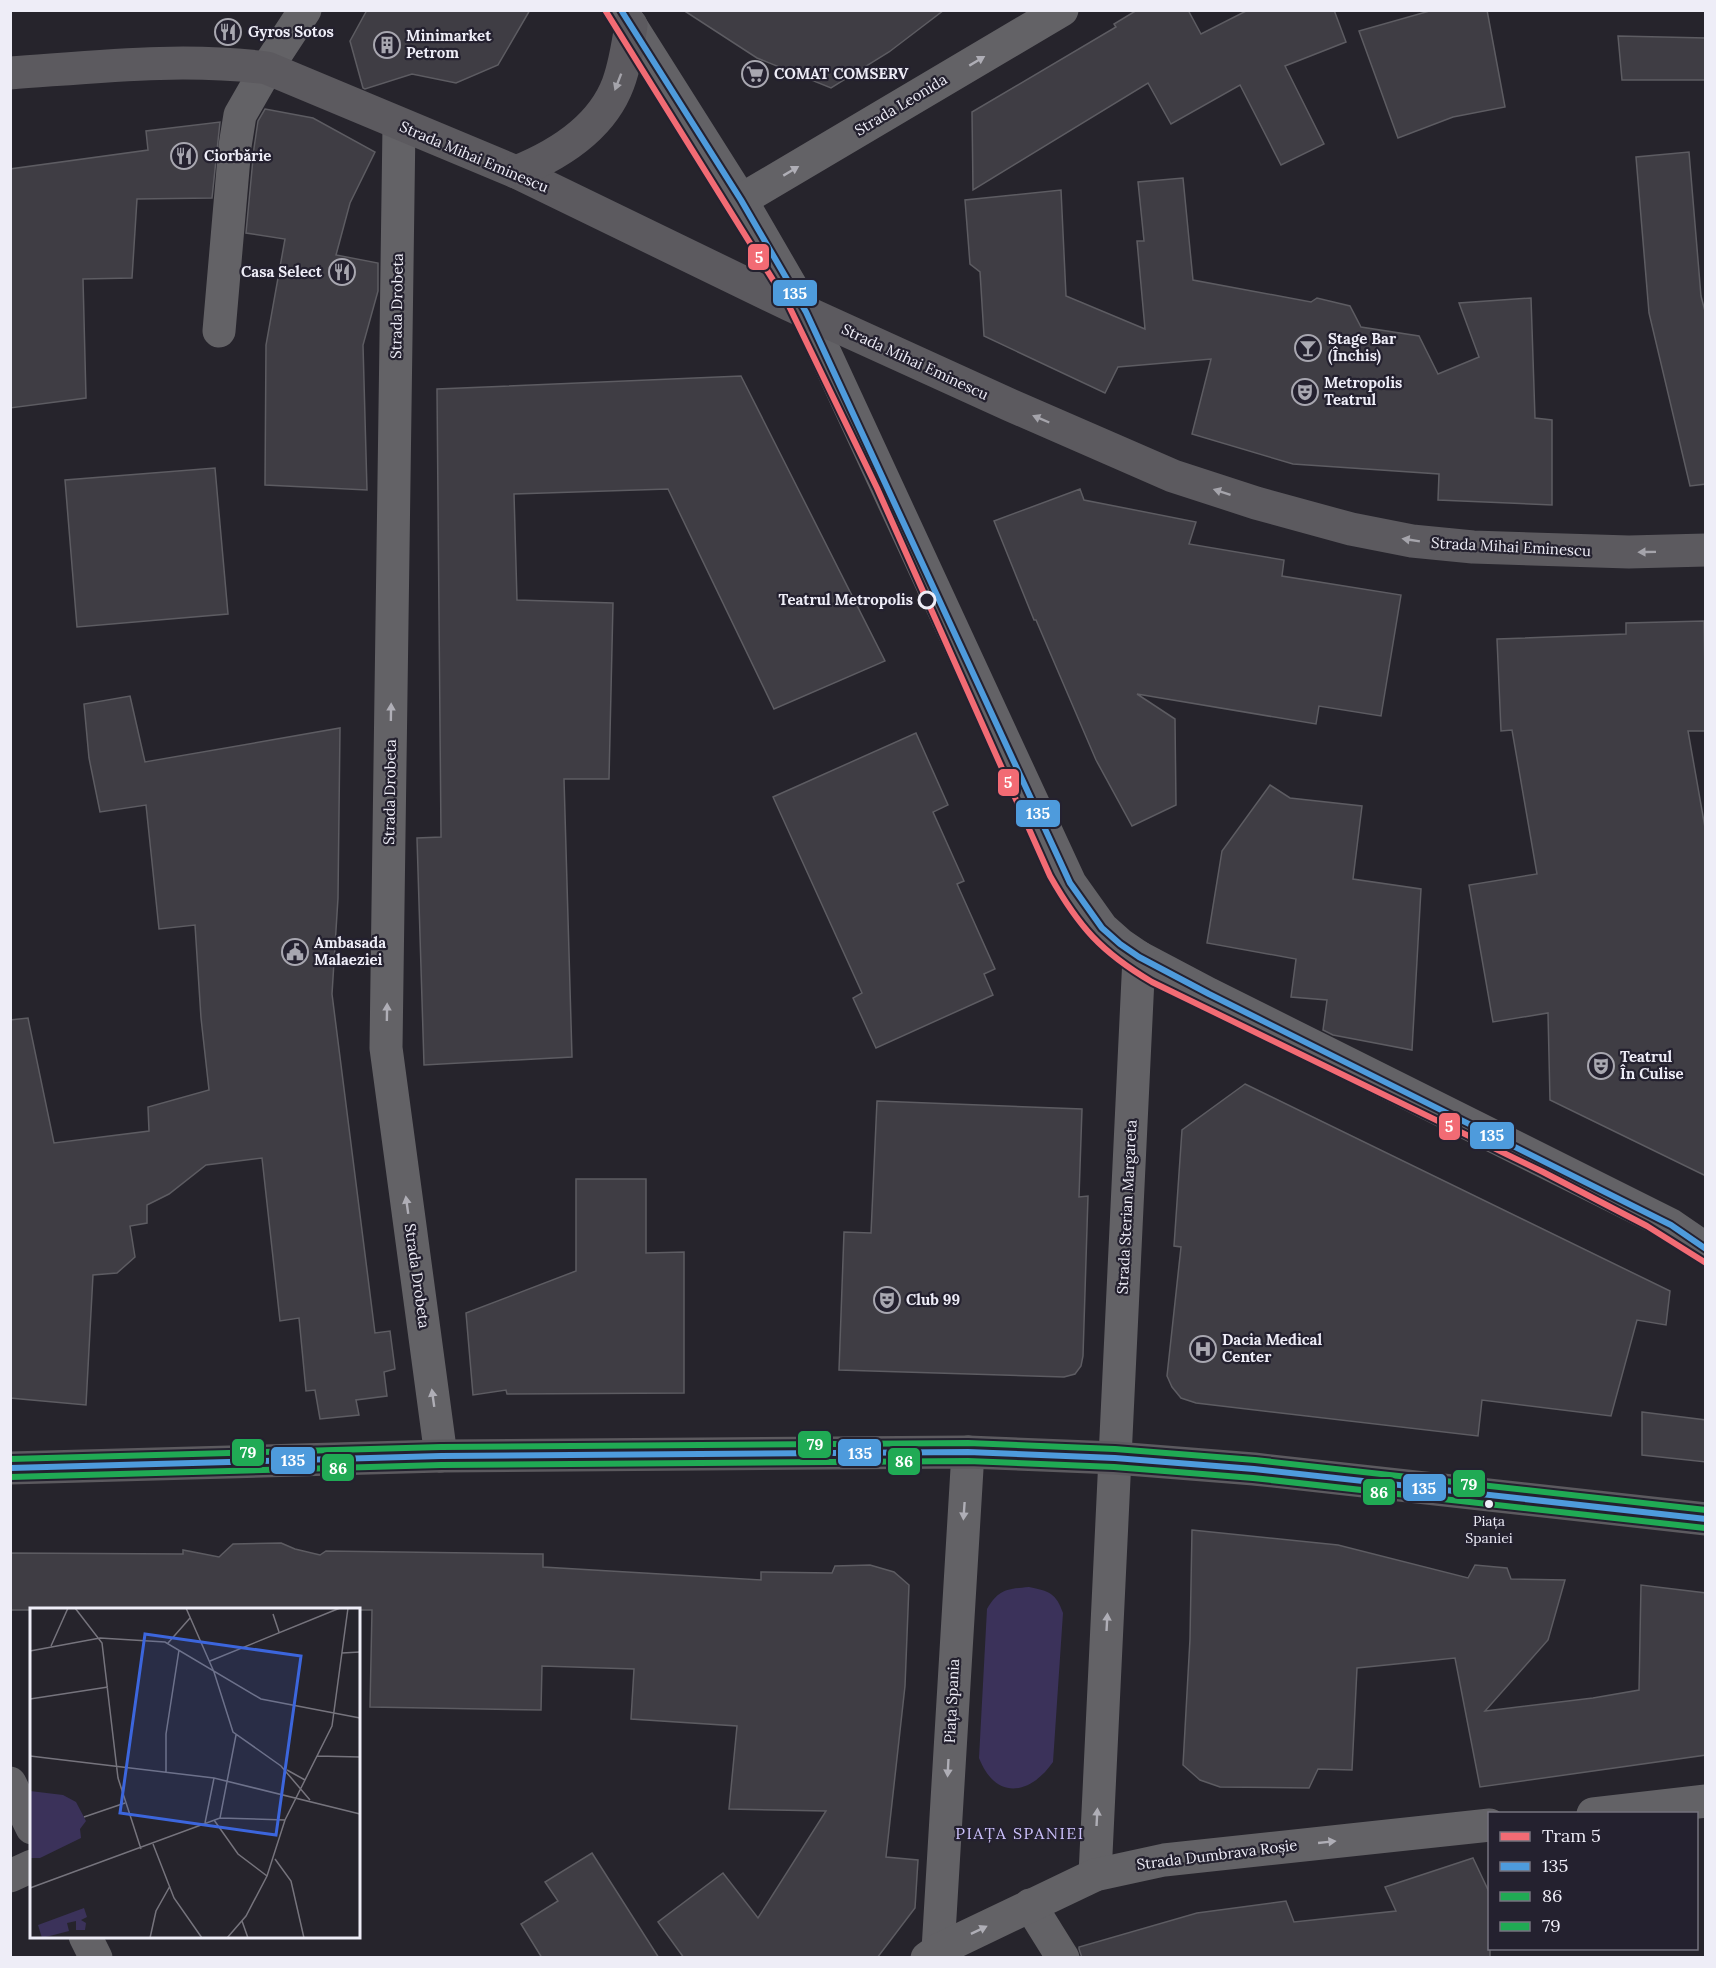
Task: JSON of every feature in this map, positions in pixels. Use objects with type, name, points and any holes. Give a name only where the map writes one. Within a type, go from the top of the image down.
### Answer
[{"type":"main road","points":[[516,172],[542,161],[574,141],[594,122],[607,105],[618,85],[625,63],[626,18]]},
{"type":"main road","name":"Strada Mihai Eminescu","points":[[10,73],[192,62],[267,68],[516,172],[806,312],[1010,405],[1173,476],[1256,503],[1350,529],[1412,541],[1473,547],[1629,552],[1706,550]]},
{"type":"main road","points":[[10,1468],[441,1456],[968,1452],[1115,1458],[1254,1470],[1706,1519]]},
{"type":"street","points":[[219,331],[235,146],[240,115],[305,10]]},
{"type":"street","name":"Strada Leonida","points":[[741,200],[1062,10]]},
{"type":"street","points":[[626,18],[741,200],[806,312],[1070,883],[1102,928],[1139,957],[1209,994],[1671,1225],[1706,1239]]},
{"type":"street","name":"Strada Drobeta","points":[[399,125],[386,1048],[441,1456]]},
{"type":"street","name":"Strada Sterian Margareta","points":[[1115,1458],[1139,957]]},
{"type":"street","points":[[1671,1225],[1706,1249]]},
{"type":"street","name":"Piața Spania","points":[[933,1954],[968,1452]]},
{"type":"street","points":[[1095,1875],[1115,1458]]},
{"type":"street","points":[[10,1783],[30,1824]]},
{"type":"street","points":[[1610,1812],[1706,1801]]},
{"type":"street","name":"Strada Dumbrava Roșie","points":[[933,1954],[1095,1875],[1164,1860],[1488,1825]]},
{"type":"street","points":[[10,1876],[30,1867]]},
{"type":"street","points":[[1030,1905],[1063,1958]]},
{"type":"street","points":[[86,1938],[96,1958]]},
{"type":"shaded area","points":[[1029,1587],[1051,1594],[1058,1601],[1063,1613],[1053,1762],[1034,1781],[1024,1787],[1014,1789],[1004,1787],[994,1781],[979,1758],[987,1609],[1004,1591]]},
{"type":"building","points":[[367,10],[530,10],[498,65],[456,83],[412,74],[365,89],[350,41]]},
{"type":"building","points":[[683,10],[944,10],[889,52],[831,88],[757,58]]},
{"type":"building","points":[[1137,10],[1188,10],[1201,34],[1248,10],[1334,10],[1346,42],[1285,66],[1324,144],[1281,165],[1240,85],[1171,124],[1148,83],[973,190],[972,112],[1116,27],[1114,24]]},
{"type":"building","points":[[1433,10],[1487,10],[1505,107],[1453,117],[1398,138],[1359,31]]},
{"type":"building","points":[[1618,36],[1706,38],[1706,80],[1622,80]]},
{"type":"building","points":[[265,109],[313,118],[375,152],[350,203],[336,255],[378,263],[378,291],[363,345],[367,490],[265,485],[266,345],[285,239],[246,233],[258,121]]},
{"type":"building","points":[[220,122],[212,198],[137,199],[132,278],[83,279],[86,398],[10,408],[10,169],[148,150],[146,131]]},
{"type":"building","points":[[1689,152],[1701,296],[1706,315],[1706,484],[1690,486],[1649,313],[1636,157]]},
{"type":"building","points":[[1183,178],[1193,280],[1311,302],[1317,298],[1350,306],[1361,327],[1419,336],[1438,374],[1479,357],[1459,303],[1531,298],[1535,418],[1552,420],[1552,505],[1438,500],[1439,474],[1293,464],[1192,434],[1211,359],[1118,367],[1105,393],[984,336],[980,272],[970,264],[965,200],[1061,190],[1066,296],[1145,329],[1137,241],[1144,241],[1138,182]]},
{"type":"building","points":[[741,376],[885,661],[774,709],[668,489],[514,494],[517,600],[613,603],[609,779],[564,779],[572,1057],[424,1065],[417,838],[441,837],[437,389]]},
{"type":"building","points":[[215,468],[228,614],[77,627],[65,480]]},
{"type":"building","points":[[1080,489],[1084,500],[1196,522],[1189,544],[1284,560],[1282,576],[1401,595],[1381,716],[1319,706],[1316,724],[1137,694],[1175,719],[1176,805],[1132,826],[1096,760],[1036,620],[1034,620],[994,521]]},
{"type":"building","points":[[1704,621],[1706,731],[1688,731],[1706,833],[1706,1176],[1550,1100],[1548,1013],[1493,1022],[1469,885],[1537,874],[1512,730],[1501,731],[1497,639],[1626,634],[1626,623]]},
{"type":"building","points":[[130,696],[145,762],[340,728],[338,898],[332,994],[375,1333],[390,1331],[395,1369],[384,1372],[387,1396],[356,1400],[359,1415],[320,1419],[315,1390],[306,1391],[299,1318],[280,1321],[262,1158],[206,1165],[169,1194],[147,1205],[147,1223],[130,1226],[135,1257],[117,1273],[93,1275],[86,1405],[10,1398],[10,1020],[28,1018],[54,1143],[149,1131],[148,1107],[209,1090],[201,1018],[195,925],[159,929],[146,805],[100,812],[89,758],[84,704]]},
{"type":"building","points":[[916,733],[948,805],[933,812],[964,881],[957,884],[995,969],[984,974],[993,995],[876,1048],[853,998],[862,993],[773,797]]},
{"type":"building","points":[[1270,785],[1290,798],[1362,806],[1353,879],[1421,889],[1412,1050],[1333,1035],[1323,1030],[1327,1000],[1291,997],[1296,959],[1207,943],[1222,851]]},
{"type":"building","points":[[1245,1084],[1670,1291],[1666,1325],[1637,1320],[1611,1416],[1482,1400],[1478,1436],[1196,1403],[1181,1398],[1167,1376],[1181,1247],[1174,1246],[1182,1130]]},
{"type":"building","points":[[877,1101],[1082,1109],[1079,1197],[1088,1196],[1083,1356],[1081,1366],[1075,1374],[1064,1377],[839,1370],[844,1232],[871,1233]]},
{"type":"building","points":[[576,1179],[646,1179],[646,1253],[684,1252],[684,1393],[507,1394],[506,1390],[473,1395],[466,1313],[576,1271]]},
{"type":"building","points":[[1642,1412],[1706,1420],[1706,1462],[1642,1455]]},
{"type":"building","points":[[1192,1530],[1338,1545],[1468,1578],[1475,1565],[1507,1568],[1511,1579],[1565,1580],[1548,1640],[1485,1711],[1639,1690],[1641,1585],[1706,1593],[1706,1755],[1480,1787],[1455,1658],[1357,1668],[1352,1770],[1318,1769],[1309,1788],[1220,1787],[1200,1780],[1183,1765],[1190,1639]]},
{"type":"building","points":[[281,1543],[320,1555],[326,1551],[543,1554],[543,1567],[761,1580],[761,1572],[832,1573],[835,1566],[870,1565],[894,1572],[909,1585],[905,1686],[886,1857],[918,1860],[915,1908],[877,1958],[684,1958],[658,1922],[723,1873],[758,1918],[826,1811],[729,1809],[737,1726],[631,1719],[634,1669],[542,1666],[541,1710],[370,1707],[372,1610],[360,1610],[360,1608],[30,1608],[30,1610],[10,1610],[10,1553],[183,1554],[183,1550],[219,1557],[233,1544]]},
{"type":"building","points":[[592,1853],[659,1958],[542,1958],[521,1924],[558,1901],[545,1882]]},
{"type":"building","points":[[1473,1858],[1488,1890],[1490,1958],[1082,1958],[1079,1949],[1079,1947],[1197,1913],[1286,1901],[1294,1922],[1396,1911],[1385,1887]]},
{"type":"tram line","name":"5","points":[[605,10],[788,304],[877,488],[1050,876],[1071,910],[1093,937],[1119,960],[1152,982],[1543,1172],[1647,1226],[1706,1263]]},
{"type":"transit line","name":"135","points":[[621,10],[741,200],[806,312],[1070,883],[1102,928],[1139,957],[1671,1225],[1706,1249]]},
{"type":"transit line","name":"79","points":[[10,1459],[441,1447],[968,1443],[1115,1449],[1255,1460],[1706,1510]]},
{"type":"transit line","name":"135","points":[[10,1468],[441,1456],[968,1452],[1115,1458],[1254,1469],[1706,1519]]},
{"type":"transit line","name":"86","points":[[10,1477],[441,1465],[968,1461],[1114,1467],[1253,1478],[1705,1528]]},
{"type":"place","name":"Gyros Sotos","points":[[228,32]]},
{"type":"place","name":"Minimarket Petrom","points":[[387,45]]},
{"type":"place","name":"COMAT COMSERV","points":[[755,74]]},
{"type":"place","name":"Ciorbărie","points":[[184,156]]},
{"type":"place","name":"Casa Select","points":[[342,272]]},
{"type":"place","name":"Stage Bar (Închis)","points":[[1308,348]]},
{"type":"place","name":"Metropolis Teatrul","points":[[1305,392]]},
{"type":"place","name":"Teatrul Metropolis","points":[[927,600]]},
{"type":"place","name":"Ambasada Malaeziei","points":[[295,952]]},
{"type":"place","name":"Teatrul În Culise","points":[[1601,1066]]},
{"type":"place","name":"Club 99","points":[[887,1300]]},
{"type":"place","name":"Dacia Medical Center","points":[[1203,1349]]},
{"type":"place","name":"Piața Spaniei","points":[[1489,1504]]},
{"type":"district","name":"PIAȚA SPANIEI","points":[[1020,1833]]}]
